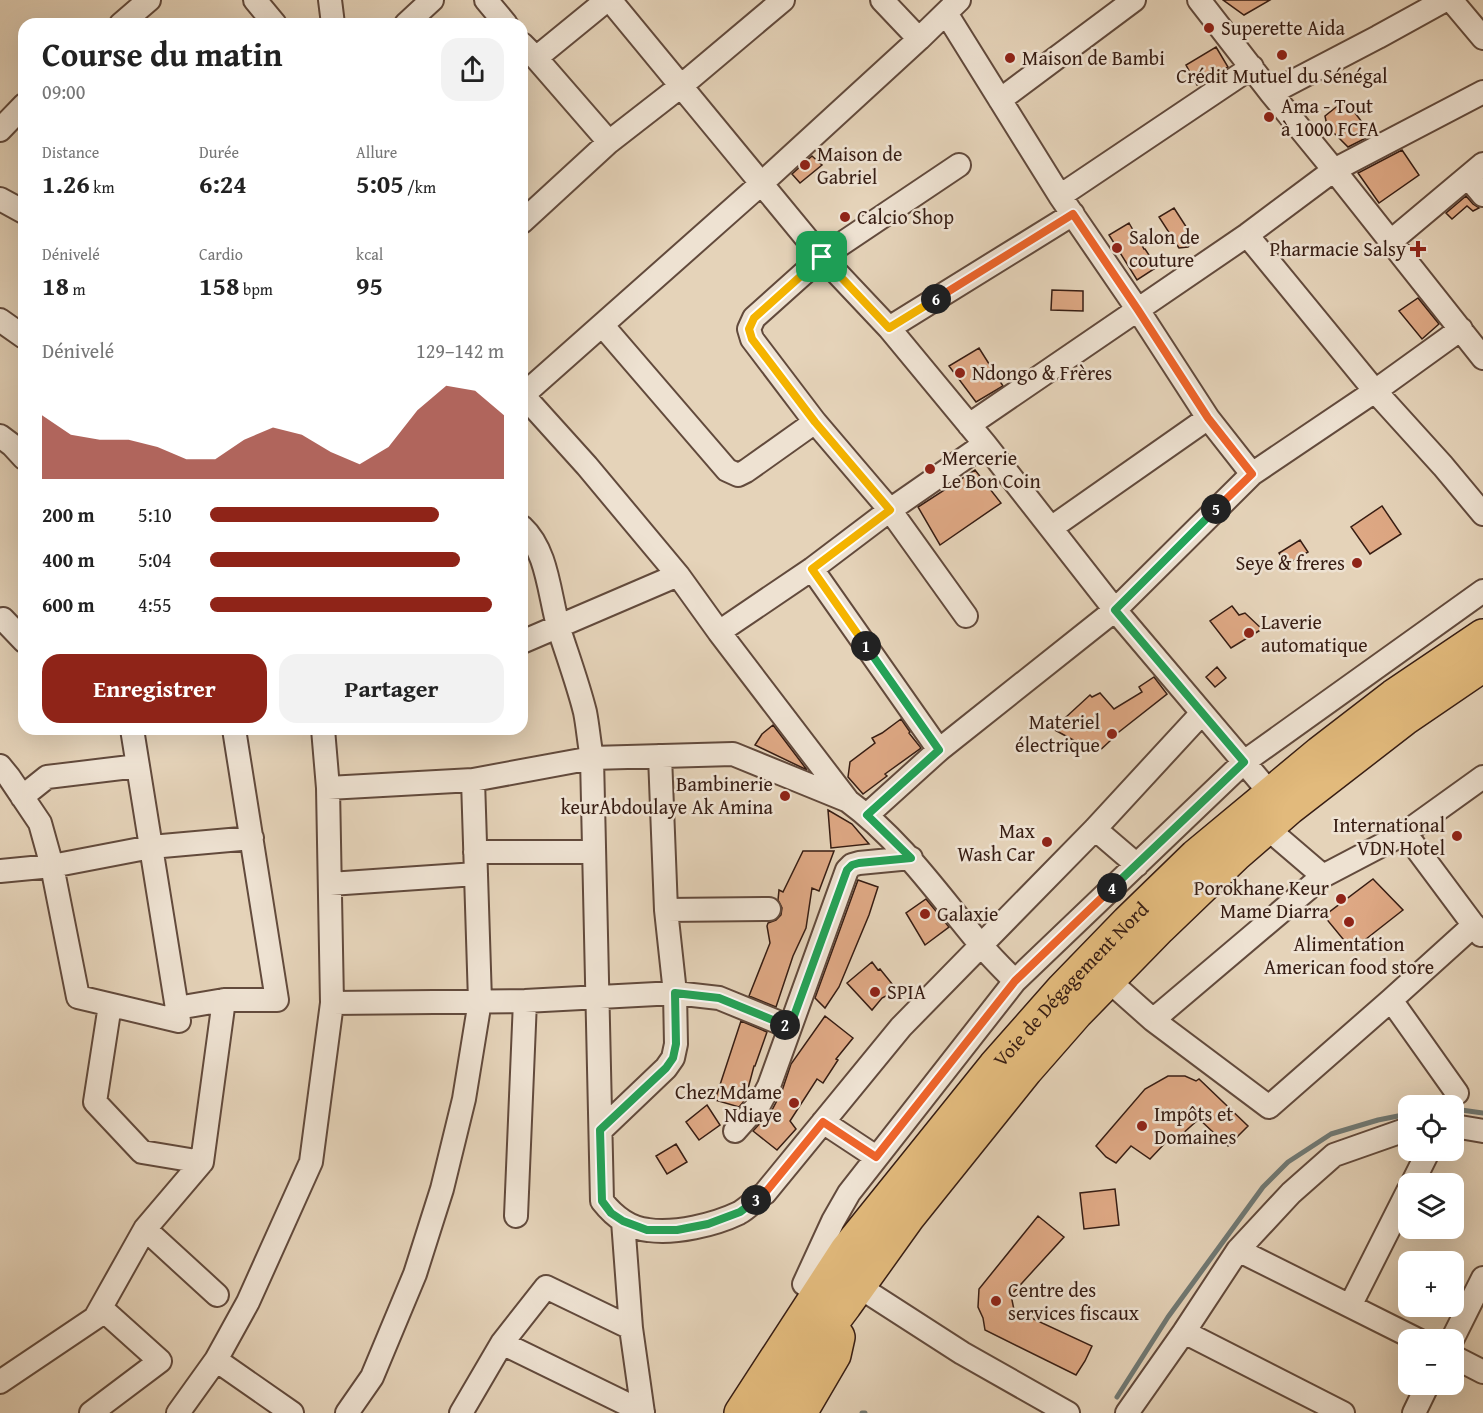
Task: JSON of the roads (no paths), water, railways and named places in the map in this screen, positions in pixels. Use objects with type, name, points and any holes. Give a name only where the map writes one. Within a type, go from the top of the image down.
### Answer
[{"type":"highway","name":"Voie de Dégagement Nord","points":[[741,1413],[847,1250],[995,1066],[1063,989],[1128,921],[1196,856],[1320,753],[1394,696],[1483,636]]},
{"type":"highway","name":"Voie de Dégagement Nord","points":[[771,1413],[815,1345],[908,1217],[1026,1070],[1076,1013],[1159,928],[1235,855],[1289,808],[1404,719],[1483,665]]},
{"type":"highway","points":[[716,1413],[741,1371],[804,1284],[823,1266],[847,1250]]},
{"type":"highway","points":[[800,1413],[834,1355],[852,1296]]},
{"type":"street","points":[[255,0],[270,18]]},
{"type":"street","points":[[330,0],[332,18]]},
{"type":"street","points":[[412,18],[432,0]]},
{"type":"street","points":[[486,0],[501,18]]},
{"type":"street","points":[[609,142],[529,51],[608,0],[822,257],[889,328],[985,444],[1115,610],[1271,794]]},
{"type":"street","points":[[882,0],[919,39]]},
{"type":"street","points":[[1000,100],[1134,0]]},
{"type":"street","points":[[1199,0],[1483,358]]},
{"type":"street","points":[[1271,93],[1445,0]]},
{"type":"street","points":[[1451,0],[1483,38]]},
{"type":"street","points":[[528,212],[609,142],[681,86],[775,2]]},
{"type":"street","points":[[528,390],[603,326],[762,183],[952,7],[1000,100],[1066,205],[1208,418],[1252,474]]},
{"type":"street","points":[[889,328],[1066,205],[1252,66]]},
{"type":"street","points":[[969,425],[1247,235],[1334,170],[1483,92]]},
{"type":"street","points":[[958,165],[822,257],[754,318],[749,329],[752,339],[815,422],[890,510],[966,616]]},
{"type":"street","points":[[1390,242],[1476,170],[1483,195]]},
{"type":"street","points":[[0,199],[18,209]]},
{"type":"street","points":[[1247,235],[1375,391],[1483,514]]},
{"type":"street","points":[[0,320],[18,333]]},
{"type":"street","points":[[603,326],[728,470],[738,475],[815,422]]},
{"type":"street","points":[[867,815],[939,750],[1115,610],[1252,474],[1375,391],[1461,329]]},
{"type":"street","points":[[528,400],[678,575],[848,801]]},
{"type":"street","points":[[1051,528],[1208,418]]},
{"type":"street","points":[[0,436],[18,452]]},
{"type":"street","points":[[719,632],[812,569],[890,510],[985,444]]},
{"type":"street","points":[[528,532],[540,551],[585,715],[592,758],[602,1201],[611,1213],[623,1221],[647,1230],[677,1230],[708,1224],[740,1212],[765,1193],[901,1027],[1095,828],[1202,713]]},
{"type":"street","points":[[812,569],[939,750]]},
{"type":"street","points":[[528,640],[678,575]]},
{"type":"street","points":[[804,1284],[833,1221],[849,1193],[1015,981],[1244,762],[1483,591]]},
{"type":"street","points":[[3,619],[18,635]]},
{"type":"street","points":[[0,766],[40,823],[52,866],[78,997],[178,1021],[133,735]]},
{"type":"street","points":[[177,1008],[224,1000],[277,1000],[235,735]]},
{"type":"street","points":[[178,1413],[216,1360],[248,1302],[311,1162],[332,1003],[328,788],[324,735]]},
{"type":"street","points":[[328,788],[473,780],[592,758],[733,754],[848,801],[867,815],[911,858],[981,944],[1015,981]]},
{"type":"street","points":[[600,1130],[666,1068],[673,1058],[676,1044],[675,993],[666,910],[660,756]]},
{"type":"street","points":[[22,797],[47,777],[138,766]]},
{"type":"street","points":[[1153,1020],[1323,876],[1405,833],[1483,777]]},
{"type":"street","points":[[347,1413],[372,1377],[419,1263],[442,1189],[464,1099],[480,1001],[473,780]]},
{"type":"street","points":[[1095,828],[1137,865]]},
{"type":"street","points":[[1267,828],[1323,876]]},
{"type":"street","points":[[1108,980],[1153,1020],[1269,1107],[1391,1000],[1478,931],[1405,833]]},
{"type":"street","points":[[0,871],[52,866],[151,847],[252,838]]},
{"type":"street","points":[[330,884],[475,863],[594,852]]},
{"type":"street","points":[[735,1131],[760,1103],[769,1086],[847,870],[859,863],[911,858]]},
{"type":"street","points":[[666,910],[769,909]]},
{"type":"street","points":[[332,1003],[525,1000],[675,993],[719,998],[790,1027]]},
{"type":"street","points":[[0,1382],[94,1318],[145,1229],[202,1162],[224,1000]]},
{"type":"street","points":[[516,1216],[525,1000]]},
{"type":"street","points":[[1391,1000],[1457,1093]]},
{"type":"street","points":[[110,1005],[95,1102],[142,1152],[202,1162]]},
{"type":"street","points":[[823,1122],[876,1157]]},
{"type":"street","points":[[1464,1128],[1483,1131]]},
{"type":"street","points":[[1127,1413],[1238,1250],[1291,1193],[1334,1155],[1398,1133]]},
{"type":"street","points":[[1350,1306],[1398,1211]]},
{"type":"street","points":[[623,1221],[631,1328],[643,1413]]},
{"type":"street","points":[[145,1229],[217,1295]]},
{"type":"street","points":[[1238,1250],[1398,1330]]},
{"type":"street","points":[[1458,1329],[1483,1278]]},
{"type":"street","points":[[461,1413],[502,1343],[546,1287],[631,1328]]},
{"type":"street","points":[[852,1296],[962,1353],[1068,1413]]},
{"type":"street","points":[[91,1413],[160,1361],[100,1308]]},
{"type":"street","points":[[1184,1332],[1342,1413]]},
{"type":"street","points":[[502,1343],[643,1413]]},
{"type":"street","points":[[216,1360],[292,1413]]},
{"type":"street","points":[[1464,1362],[1483,1372]]},
{"type":"street","points":[[1414,1413],[1423,1395]]},
{"type":"waterway","points":[[1464,1110],[1483,1113]]},
{"type":"waterway","points":[[1117,1397],[1168,1317],[1263,1187],[1288,1162],[1331,1134],[1398,1116]]},
{"type":"place","name":"Superette Aida","points":[[1209,28]]},
{"type":"place","name":"Crédit Mutuel du Sénégal","points":[[1282,55]]},
{"type":"place","name":"Maison de Bambi","points":[[1010,58]]},
{"type":"place","name":"Ama - Tout à 1000 FCFA","points":[[1269,117]]},
{"type":"place","name":"Maison de Gabriel","points":[[805,165]]},
{"type":"place","name":"Calcio Shop","points":[[845,217]]},
{"type":"place","name":"Salon de couture","points":[[1117,248]]},
{"type":"place","name":"Pharmacie Salsy","points":[[1418,249]]},
{"type":"place","name":"Ndongo & Frères","points":[[960,373]]},
{"type":"place","name":"Mercerie Le Bon Coin","points":[[930,469]]},
{"type":"place","name":"Seye & freres","points":[[1357,563]]},
{"type":"place","name":"Laverie automatique","points":[[1249,633]]},
{"type":"place","name":"Materiel électrique","points":[[1112,734]]},
{"type":"place","name":"Bambinerie keurAbdoulaye Ak Amina","points":[[785,796]]},
{"type":"place","name":"International VDN Hotel","points":[[1457,836]]},
{"type":"place","name":"Max Wash Car","points":[[1047,842]]},
{"type":"place","name":"Porokhane Keur Mame Diarra","points":[[1341,899]]},
{"type":"place","name":"Galaxie","points":[[925,914]]},
{"type":"place","name":"Alimentation American food store","points":[[1349,922]]},
{"type":"place","name":"SPIA","points":[[875,992]]},
{"type":"place","name":"Chez Mdame Ndiaye","points":[[794,1103]]},
{"type":"place","name":"Impôts et Domaines","points":[[1142,1126]]},
{"type":"place","name":"Centre des services fiscaux","points":[[996,1301]]}]
